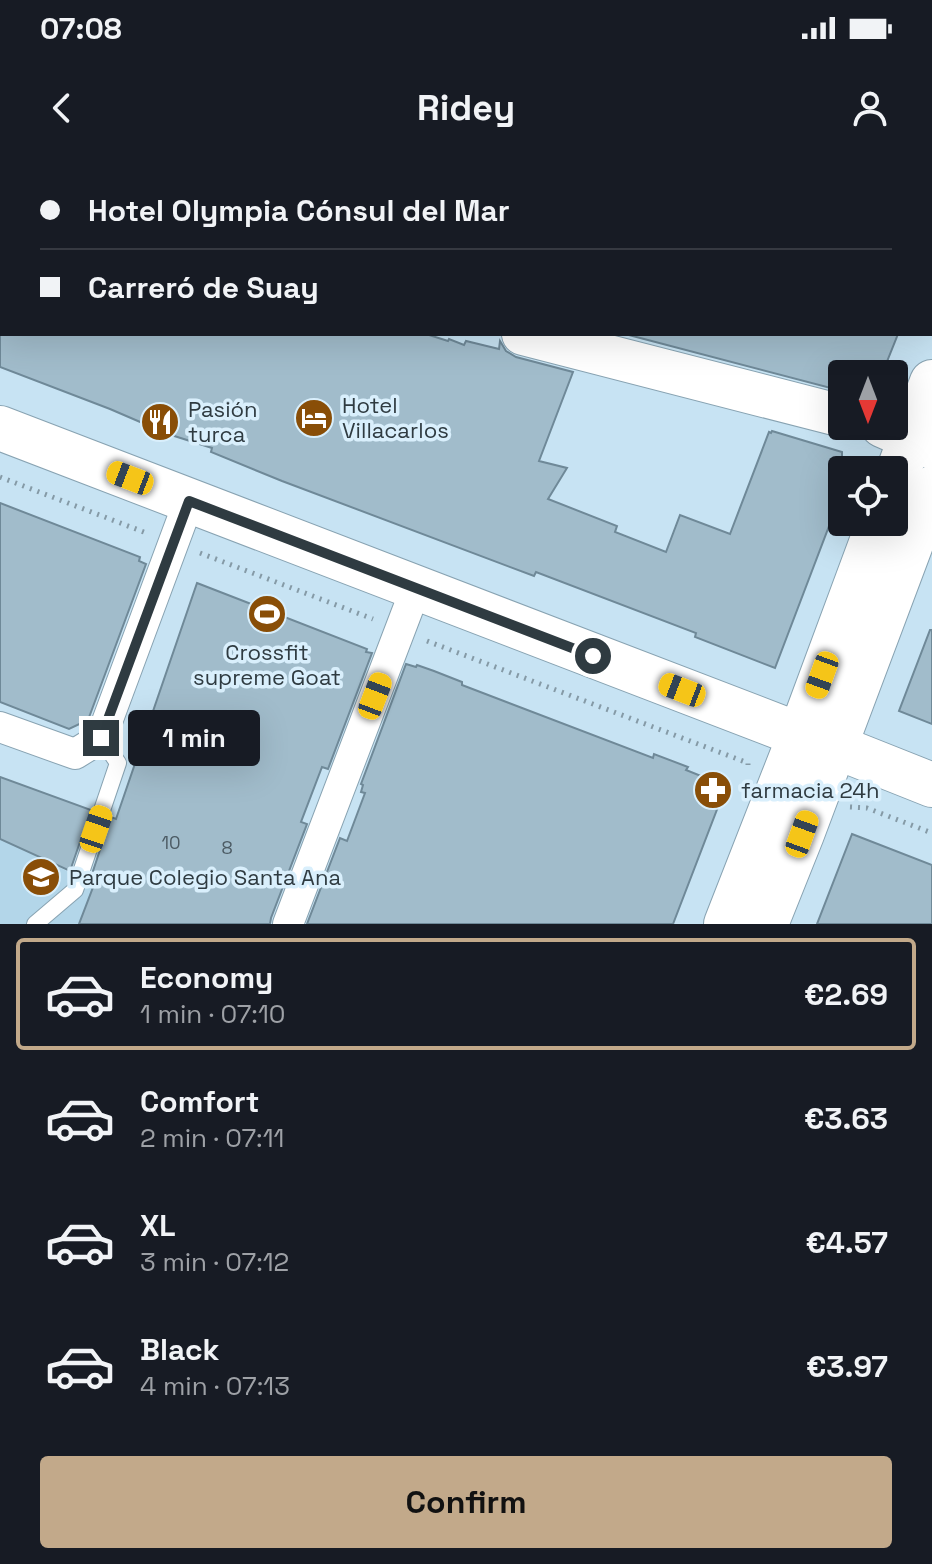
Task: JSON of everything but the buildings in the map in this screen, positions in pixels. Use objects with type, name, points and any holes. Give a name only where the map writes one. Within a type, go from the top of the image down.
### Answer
[{"type":"main road","points":[[908,437],[932,382]]},
{"type":"main road","points":[[0,428],[932,785]]},
{"type":"main road","points":[[726,924],[817,741],[932,488]]},
{"type":"main road","points":[[766,924],[802,834],[817,741],[875,536]]},
{"type":"street","points":[[531,336],[828,412]]},
{"type":"street","points":[[0,727],[75,754],[101,738],[189,501]]},
{"type":"street","points":[[288,924],[416,588]]},
{"type":"lane","points":[[35,924],[75,890],[118,763],[101,738]]},
{"type":"path","points":[[0,477],[155,537]]},
{"type":"path","points":[[197,552],[378,621]]},
{"type":"path","points":[[424,639],[748,763],[743,778]]},
{"type":"path","points":[[844,820],[850,807],[867,808],[932,833]]},
{"type":"shaded area","name":"Parque Colegio Santa Ana","points":[[0,839],[94,884],[79,924],[0,924]]},
{"type":"place","name":"Hotel Villacarlos","points":[[314,418]]},
{"type":"place","name":"Pasión turca","points":[[160,422]]},
{"type":"place","name":"Crossfit supreme Goat","points":[[267,614]]},
{"type":"place","name":"farmacia 24h","points":[[713,790]]},
{"type":"place","name":"Parque Colegio Santa Ana","points":[[41,877]]},
{"type":"route","points":[[101,738],[189,501],[593,656]]}]
